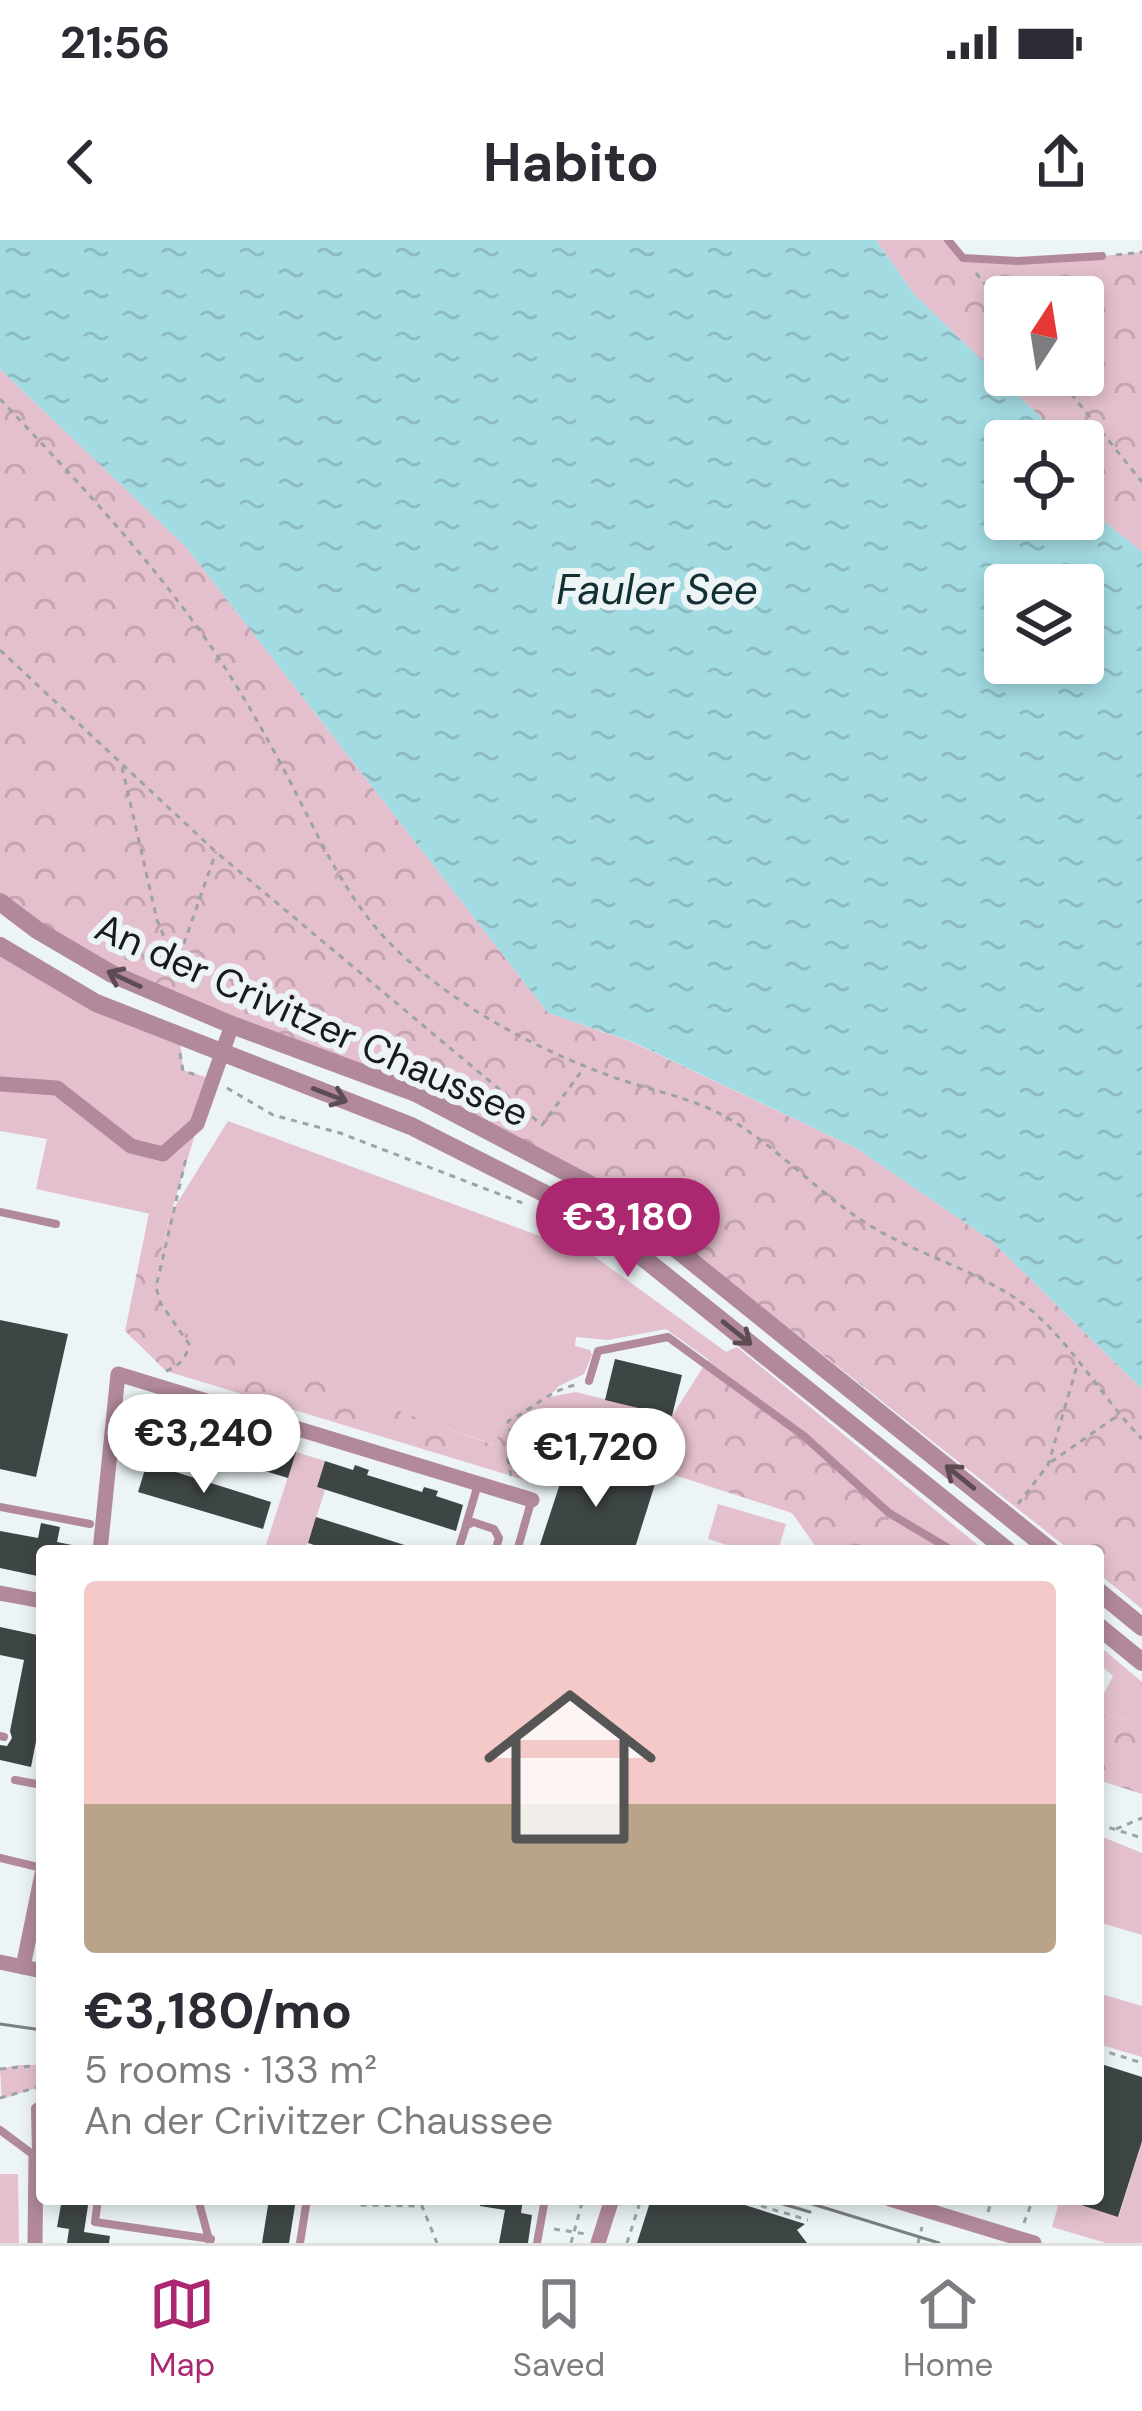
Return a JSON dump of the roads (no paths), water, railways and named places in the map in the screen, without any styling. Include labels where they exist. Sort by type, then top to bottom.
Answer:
[{"type":"street","name":"An der Crivitzer Chaussee","points":[[0,902],[112,974],[416,1094],[608,1194],[1044,1545]]},
{"type":"street","name":"An der Crivitzer Chaussee","points":[[0,946],[96,1003],[411,1126],[596,1219],[997,1545]]},
{"type":"street","points":[[0,1084],[57,1088],[131,1146],[163,1154],[197,1124],[232,1025]]},
{"type":"street","points":[[101,1545],[118,1374],[532,1500]]},
{"type":"street","points":[[0,1593],[36,1600]]},
{"type":"street","points":[[1104,1596],[1142,1628]]},
{"type":"street","points":[[1104,1631],[1142,1662]]},
{"type":"street","points":[[23,1967],[36,1901]]},
{"type":"street","points":[[0,1962],[36,1970]]},
{"type":"street","points":[[35,2243],[36,2157]]},
{"type":"street","points":[[599,2240],[610,2205]]},
{"type":"street","points":[[910,2205],[1034,2243]]},
{"type":"lane","points":[[948,240],[963,258],[1018,261],[1102,256]]},
{"type":"lane","points":[[0,1213],[56,1224]]},
{"type":"lane","points":[[589,1381],[598,1351],[668,1337],[804,1436],[889,1513],[943,1545]]},
{"type":"lane","points":[[460,1545],[478,1484]]},
{"type":"lane","points":[[519,1545],[532,1500]]},
{"type":"lane","points":[[0,1507],[90,1524]]},
{"type":"lane","points":[[466,1526],[473,1522],[494,1529],[497,1545]]},
{"type":"lane","points":[[15,1780],[36,1784]]},
{"type":"lane","points":[[0,1858],[36,1869]]},
{"type":"lane","points":[[36,2107],[36,2157]]},
{"type":"lane","points":[[0,2130],[36,2157]]},
{"type":"lane","points":[[97,2205],[95,2222],[210,2241],[200,2205]]},
{"type":"lane","points":[[300,2243],[306,2205]]},
{"type":"lane","points":[[537,2243],[544,2205]]},
{"type":"water","name":"Fauler See","points":[[0,240],[876,240],[914,294],[984,362],[984,396],[1019,396],[1043,420],[984,420],[984,540],[1104,540],[1104,521],[1142,552],[1142,1389],[992,1241],[856,1148],[633,1042],[548,1013],[186,547],[0,369]]},
{"type":"tram line","points":[[0,2024],[36,2029]]},
{"type":"tram line","points":[[786,2205],[810,2212]]},
{"type":"tram line","points":[[816,2205],[939,2243]]}]
